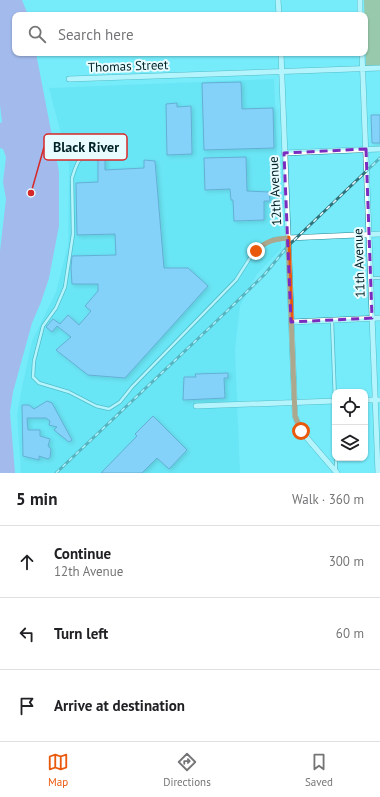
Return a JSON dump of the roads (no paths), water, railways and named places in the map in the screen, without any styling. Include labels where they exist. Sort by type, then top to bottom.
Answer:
[{"type":"street","points":[[278,0],[279,12]]},
{"type":"street","points":[[360,0],[360,12]]},
{"type":"street","name":"12th Avenue","points":[[281,56],[294,403],[297,423],[336,473]]},
{"type":"street","name":"11th Avenue","points":[[362,56],[370,278],[378,400],[378,473]]},
{"type":"street","name":"Thomas Street","points":[[69,79],[380,68]]},
{"type":"street","points":[[284,153],[380,149]]},
{"type":"street","points":[[288,238],[380,234]]},
{"type":"street","points":[[291,322],[380,318]]},
{"type":"street","points":[[196,406],[332,400]]},
{"type":"lane","points":[[116,136],[95,144],[78,162],[73,173],[73,234],[65,287],[56,308],[43,326],[34,361],[33,377],[39,383],[69,392],[96,406],[109,408],[120,402],[132,387],[236,280],[250,258],[261,246],[274,239],[288,238]]},
{"type":"lane","points":[[370,278],[380,278]]},
{"type":"lane","points":[[332,320],[335,389]]},
{"type":"lane","points":[[336,461],[336,473]]},
{"type":"railway","points":[[56,473],[224,314],[264,275],[288,246],[380,158]]},
{"type":"place","name":"Black River","points":[[31,193]]}]
